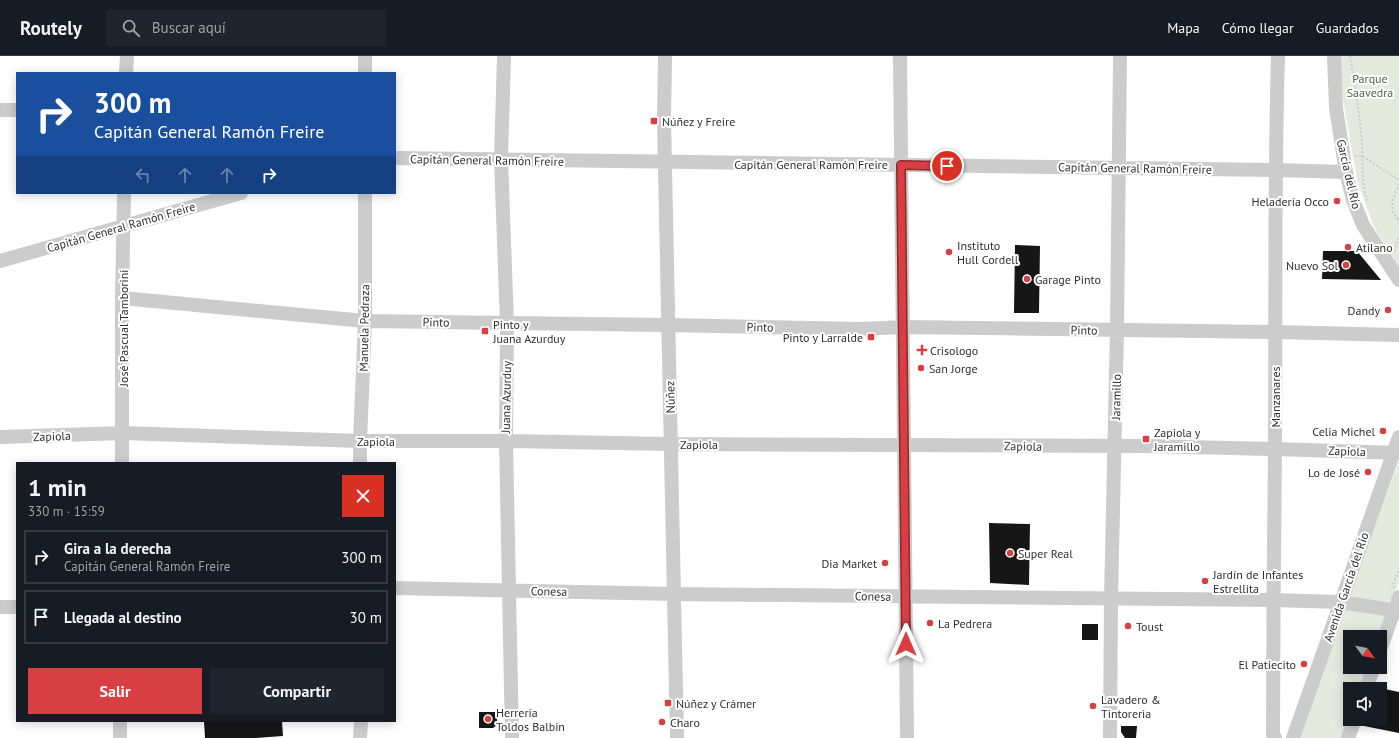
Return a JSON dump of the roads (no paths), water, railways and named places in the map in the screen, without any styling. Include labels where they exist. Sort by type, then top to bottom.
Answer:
[{"type":"street","points":[[126,72],[127,56]]},
{"type":"street","points":[[365,56],[365,72]]},
{"type":"street","name":"Juana Azurduy","points":[[504,56],[501,160],[507,324],[506,440],[512,738]]},
{"type":"street","name":"Núñez","points":[[665,56],[664,120],[677,738]]},
{"type":"street","points":[[900,56],[907,738]]},
{"type":"street","name":"Jaramillo","points":[[1110,738],[1120,56]]},
{"type":"street","name":"Manzanares","points":[[1275,738],[1273,735],[1273,600],[1275,449],[1275,170],[1278,56]]},
{"type":"street","name":"García del Río","points":[[1334,56],[1336,108],[1346,172],[1353,200],[1363,225],[1399,280]]},
{"type":"street","points":[[0,110],[16,110]]},
{"type":"street","name":"Capitán General Ramón Freire","points":[[396,158],[1346,172]]},
{"type":"street","name":"José Pascual Tamborini","points":[[122,462],[122,298],[124,194]]},
{"type":"street","name":"Capitán General Ramón Freire","points":[[0,261],[237,194]]},
{"type":"street","name":"Manuela Pedraza","points":[[360,462],[365,321],[365,194]]},
{"type":"street","name":"Pinto","points":[[122,298],[365,321],[507,324],[668,324],[860,329],[903,327],[1275,332],[1399,335]]},
{"type":"street","name":"Zapiola","points":[[0,437],[122,433],[360,441],[506,440],[671,444],[904,444],[1275,449],[1396,453]]},
{"type":"street","name":"Avenida García del Río","points":[[1293,738],[1340,602],[1396,453],[1399,437]]},
{"type":"street","name":"Conesa","points":[[396,588],[675,594],[1273,600],[1340,602],[1398,606]]},
{"type":"street","points":[[1387,633],[1398,606]]},
{"type":"street","points":[[0,607],[16,607]]},
{"type":"street","points":[[120,722],[120,738]]},
{"type":"street","points":[[360,738],[361,722]]},
{"type":"street","points":[[1348,738],[1352,726]]},
{"type":"place","name":"Núñez y Freire","points":[[654,121]]},
{"type":"place","name":"Heladería Occo","points":[[1337,201]]},
{"type":"place","name":"Atilano","points":[[1348,247]]},
{"type":"place","name":"Instituto Hull Cordell","points":[[949,252]]},
{"type":"place","name":"Nuevo Sol","points":[[1346,265]]},
{"type":"place","name":"Garage Pinto","points":[[1027,279]]},
{"type":"place","name":"Dandy","points":[[1388,310]]},
{"type":"place","name":"Pinto y Juana Azurduy","points":[[485,331]]},
{"type":"place","name":"Pinto y Larralde","points":[[871,337]]},
{"type":"place","name":"Crisologo","points":[[922,350]]},
{"type":"place","name":"San Jorge","points":[[921,368]]},
{"type":"place","name":"Celia Michel","points":[[1383,431]]},
{"type":"place","name":"Zapiola y Jaramillo","points":[[1146,439]]},
{"type":"place","name":"Lo de José","points":[[1368,472]]},
{"type":"place","name":"Super Real","points":[[1010,553]]},
{"type":"place","name":"Dia Market","points":[[885,563]]},
{"type":"place","name":"Jardín de Infantes Estrellita","points":[[1205,581]]},
{"type":"place","name":"La Pedrera","points":[[930,623]]},
{"type":"place","name":"Toust","points":[[1128,626]]},
{"type":"place","name":"El Patiecito","points":[[1304,664]]},
{"type":"place","name":"Núñez y Crámer","points":[[668,703]]},
{"type":"place","name":"Lavadero & Tintoreria","points":[[1093,706]]},
{"type":"place","name":"Herreria Toldos Balbin","points":[[488,719]]},
{"type":"place","name":"Charo","points":[[662,722]]},
{"type":"park label","name":"Parque Saavedra","points":[[1370,85]]}]
